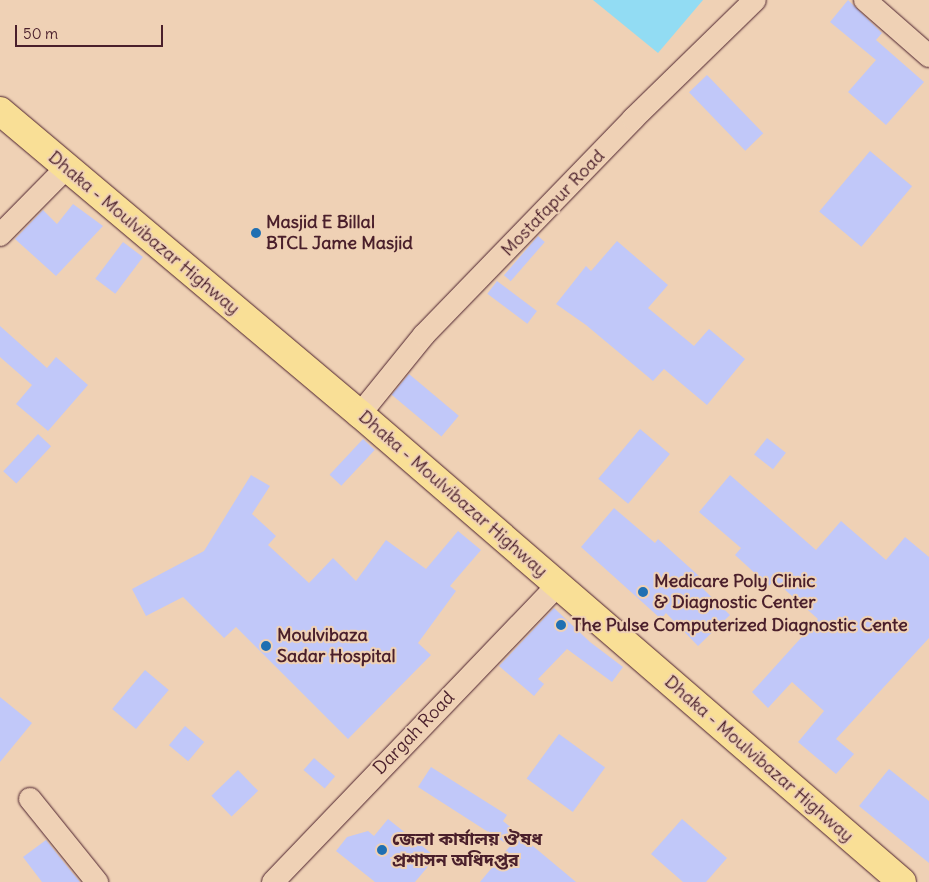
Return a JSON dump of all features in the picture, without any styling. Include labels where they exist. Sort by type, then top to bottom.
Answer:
[{"type":"highway","name":"Dhaka - Moulvibazar Highway","points":[[0,111],[360,414],[902,882]]},
{"type":"street","name":"Mostafapur Road","points":[[360,414],[424,335],[633,119],[755,0]]},
{"type":"street","points":[[865,0],[929,56]]},
{"type":"street","points":[[0,235],[66,168]]},
{"type":"street","name":"Dargah Road","points":[[272,882],[558,585]]},
{"type":"street","points":[[30,799],[97,882]]},
{"type":"water","points":[[593,0],[703,0],[658,53]]},
{"type":"building","points":[[848,0],[882,33],[876,40],[924,82],[886,125],[848,92],[876,60],[830,22]]},
{"type":"building","points":[[707,75],[763,133],[745,151],[689,92]]},
{"type":"building","points":[[870,151],[912,186],[861,247],[819,212]]},
{"type":"building","points":[[73,204],[103,226],[56,276],[15,239],[43,210],[57,224]]},
{"type":"building","points":[[538,236],[545,242],[511,281],[504,275]]},
{"type":"building","points":[[617,241],[668,285],[648,308],[694,346],[709,329],[745,359],[707,405],[664,369],[653,381],[586,325],[556,304],[586,266],[591,271]]},
{"type":"building","points":[[123,242],[143,257],[115,294],[95,279]]},
{"type":"building","points":[[497,281],[537,311],[527,324],[487,294]]},
{"type":"building","points":[[0,326],[47,368],[56,357],[88,385],[48,431],[16,404],[32,385],[0,357]]},
{"type":"building","points":[[409,374],[459,416],[441,436],[392,395]]},
{"type":"building","points":[[640,429],[670,454],[628,504],[598,479]]},
{"type":"building","points":[[38,434],[51,446],[16,484],[3,471]]},
{"type":"building","points":[[767,438],[786,453],[773,469],[754,455]]},
{"type":"building","points":[[363,439],[375,450],[341,486],[330,475]]},
{"type":"building","points":[[251,475],[270,486],[252,514],[276,536],[268,545],[309,583],[333,558],[356,581],[386,540],[426,569],[458,531],[481,550],[450,586],[456,591],[418,643],[431,655],[348,739],[236,627],[224,638],[183,597],[146,616],[132,589],[204,551]]},
{"type":"building","points":[[730,475],[816,550],[841,521],[886,560],[905,537],[929,557],[929,638],[836,739],[854,754],[836,774],[798,742],[824,711],[792,682],[768,708],[752,692],[818,619],[774,580],[769,586],[735,555],[741,548],[699,512]]},
{"type":"building","points":[[614,508],[655,543],[658,539],[699,576],[695,581],[730,615],[698,646],[666,613],[661,619],[581,547]]},
{"type":"building","points":[[554,608],[590,642],[623,667],[612,682],[567,649],[538,679],[544,684],[534,696],[499,666]]},
{"type":"building","points":[[145,670],[169,690],[136,729],[112,709]]},
{"type":"building","points":[[0,697],[32,723],[0,762]]},
{"type":"building","points":[[185,726],[204,742],[188,761],[169,745]]},
{"type":"building","points":[[559,734],[605,768],[573,812],[527,778]]},
{"type":"building","points":[[314,758],[335,776],[325,788],[304,770]]},
{"type":"building","points":[[431,767],[507,815],[503,821],[576,882],[480,882],[510,846],[418,787]]},
{"type":"building","points":[[889,769],[929,801],[929,863],[859,806]]},
{"type":"building","points":[[238,770],[258,791],[232,817],[211,796]]},
{"type":"building","name":"জেলা কার্যালয় ঔষধ প্রশাসন অধিদপ্তর","points":[[388,819],[436,857],[415,882],[375,882],[336,851],[347,837],[368,831],[374,836]]},
{"type":"building","points":[[682,819],[727,858],[706,882],[683,882],[651,854]]},
{"type":"building","points":[[46,840],[80,882],[42,882],[23,857]]},
{"type":"place","name":"Masjid E Billal BTCL Jame Masjid","points":[[256,233]]},
{"type":"place","name":"Medicare Poly Clinic & Diagnostic Center","points":[[643,592]]},
{"type":"place","name":"The Pulse Computerized Diagnostic Cente","points":[[561,625]]},
{"type":"place","name":"Moulvibaza Sadar Hospital","points":[[266,646]]},
{"type":"place","name":"জেলা কার্যালয় ঔষধ প্রশাসন অধিদপ্তর","points":[[382,850]]}]
